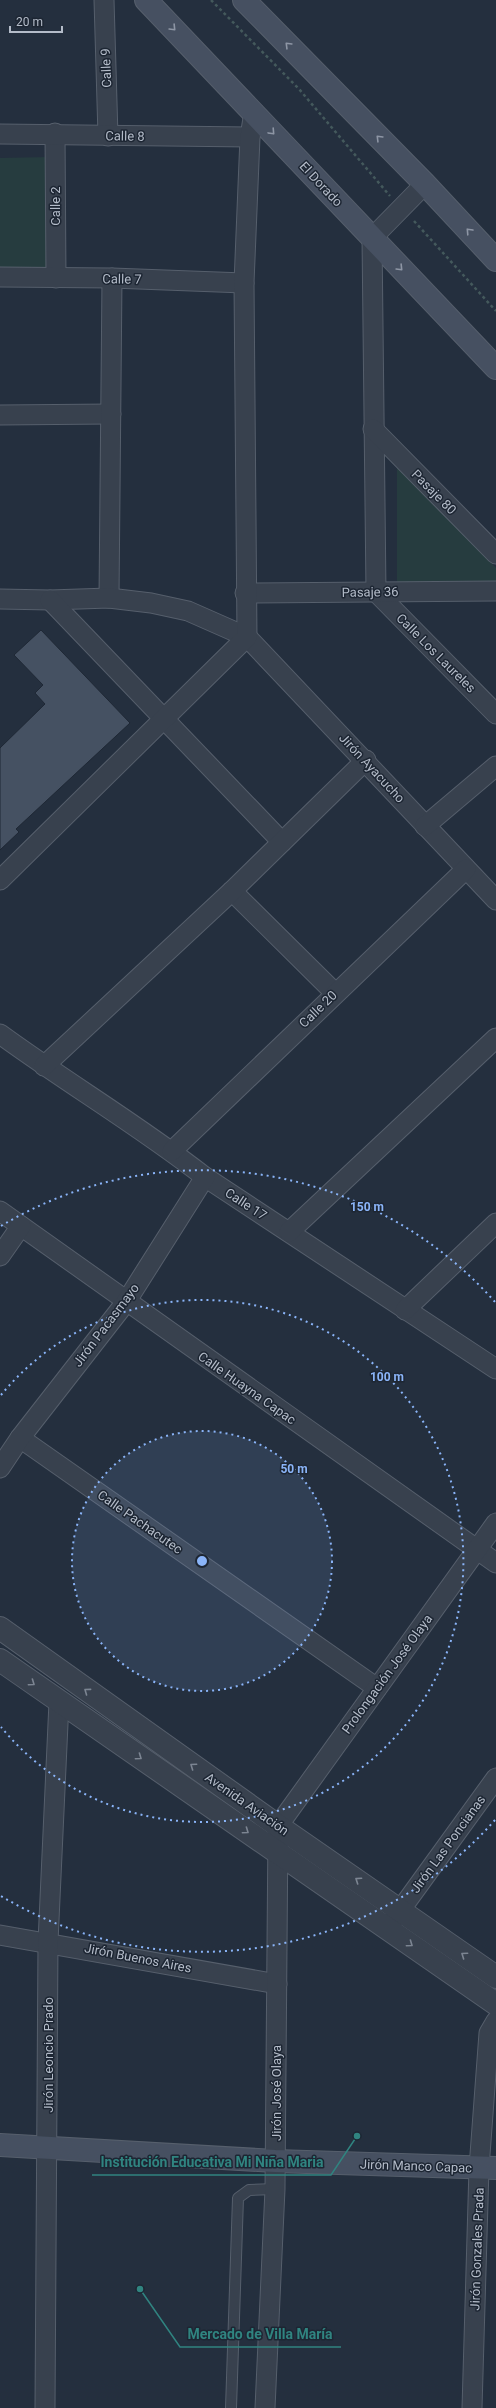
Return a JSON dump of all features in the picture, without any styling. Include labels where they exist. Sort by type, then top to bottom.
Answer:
[{"type":"main road","name":"El Dorado","points":[[146,0],[496,368]]},
{"type":"main road","points":[[244,0],[425,184],[496,260]]},
{"type":"main road","name":"Jirón Manco Capac","points":[[0,2145],[48,2146],[276,2161],[488,2168]]},
{"type":"street","name":"Calle 9","points":[[104,0],[108,136]]},
{"type":"street","points":[[0,880],[247,637],[245,593],[244,283],[250,138],[254,112]]},
{"type":"street","name":"Calle 8","points":[[0,134],[55,133],[108,136],[250,138]]},
{"type":"street","name":"Calle 2","points":[[55,133],[56,278]]},
{"type":"street","points":[[376,592],[372,238],[425,184]]},
{"type":"street","name":"Calle 7","points":[[0,277],[112,278],[244,283]]},
{"type":"street","points":[[109,598],[112,278]]},
{"type":"street","points":[[0,415],[111,414]]},
{"type":"street","name":"Pasaje 80","points":[[373,429],[496,554]]},
{"type":"street","name":"Pasaje 36","points":[[245,593],[496,591]]},
{"type":"street","name":"Calle Los Laureles","points":[[376,592],[496,714]]},
{"type":"street","points":[[0,599],[50,600],[109,598],[151,603],[188,611],[247,637]]},
{"type":"street","points":[[50,600],[282,842]]},
{"type":"street","name":"Jirón Ayacucho","points":[[247,637],[366,760],[425,826],[496,900]]},
{"type":"street","points":[[44,1066],[232,891],[366,760]]},
{"type":"street","points":[[425,826],[496,766]]},
{"type":"street","name":"Calle 20","points":[[172,1151],[466,869]]},
{"type":"street","points":[[232,891],[335,993]]},
{"type":"street","name":"Calle 17","points":[[0,1034],[44,1066],[172,1151],[205,1177],[496,1369]]},
{"type":"street","points":[[289,1232],[496,1038]]},
{"type":"street","name":"Jirón Pacasmayo","points":[[0,1468],[20,1438],[126,1302],[205,1177]]},
{"type":"street","name":"Calle Huayna Capac","points":[[0,1211],[126,1302],[496,1563]]},
{"type":"street","points":[[405,1310],[496,1223]]},
{"type":"street","points":[[0,1256],[21,1226]]},
{"type":"street","name":"Calle Pachacutec","points":[[20,1438],[377,1688]]},
{"type":"street","name":"Prolongación José Olaya","points":[[278,1826],[496,1522]]},
{"type":"street","name":"Avenida Aviación","points":[[0,1628],[278,1826],[400,1909],[496,1977]]},
{"type":"street","name":"Avenida Aviación","points":[[0,1660],[496,2004]]},
{"type":"street","name":"Jirón Leoncio Prado","points":[[45,2408],[48,2146],[48,1942],[59,1702]]},
{"type":"street","name":"Jirón Las Poncianas","points":[[388,1928],[400,1909],[496,1778]]},
{"type":"street","name":"Jirón José Olaya","points":[[265,2408],[276,2161],[278,1826]]},
{"type":"street","name":"Jirón Buenos Aires","points":[[0,1935],[48,1942],[277,1984]]},
{"type":"street","name":"Jirón Gonzales Prada","points":[[472,2408],[488,2168],[488,2033],[496,2021]]},
{"type":"lane","points":[[231,2408],[238,2198],[249,2190],[275,2189]]},
{"type":"path","points":[[211,0],[299,89],[402,209],[433,240],[496,310]]},
{"type":"green space","points":[[50,157],[52,277],[0,276],[0,158]]},
{"type":"green space","points":[[397,458],[496,568],[496,582],[397,584]]},
{"type":"building","points":[[41,630],[130,723],[16,829],[19,832],[0,850],[0,748],[45,704],[35,693],[43,685],[14,655]]},
{"type":"place","name":"Institución Educativa Mi Niña Maria","points":[[357,2136]]},
{"type":"place","name":"Mercado de Villa María","points":[[140,2289]]}]
